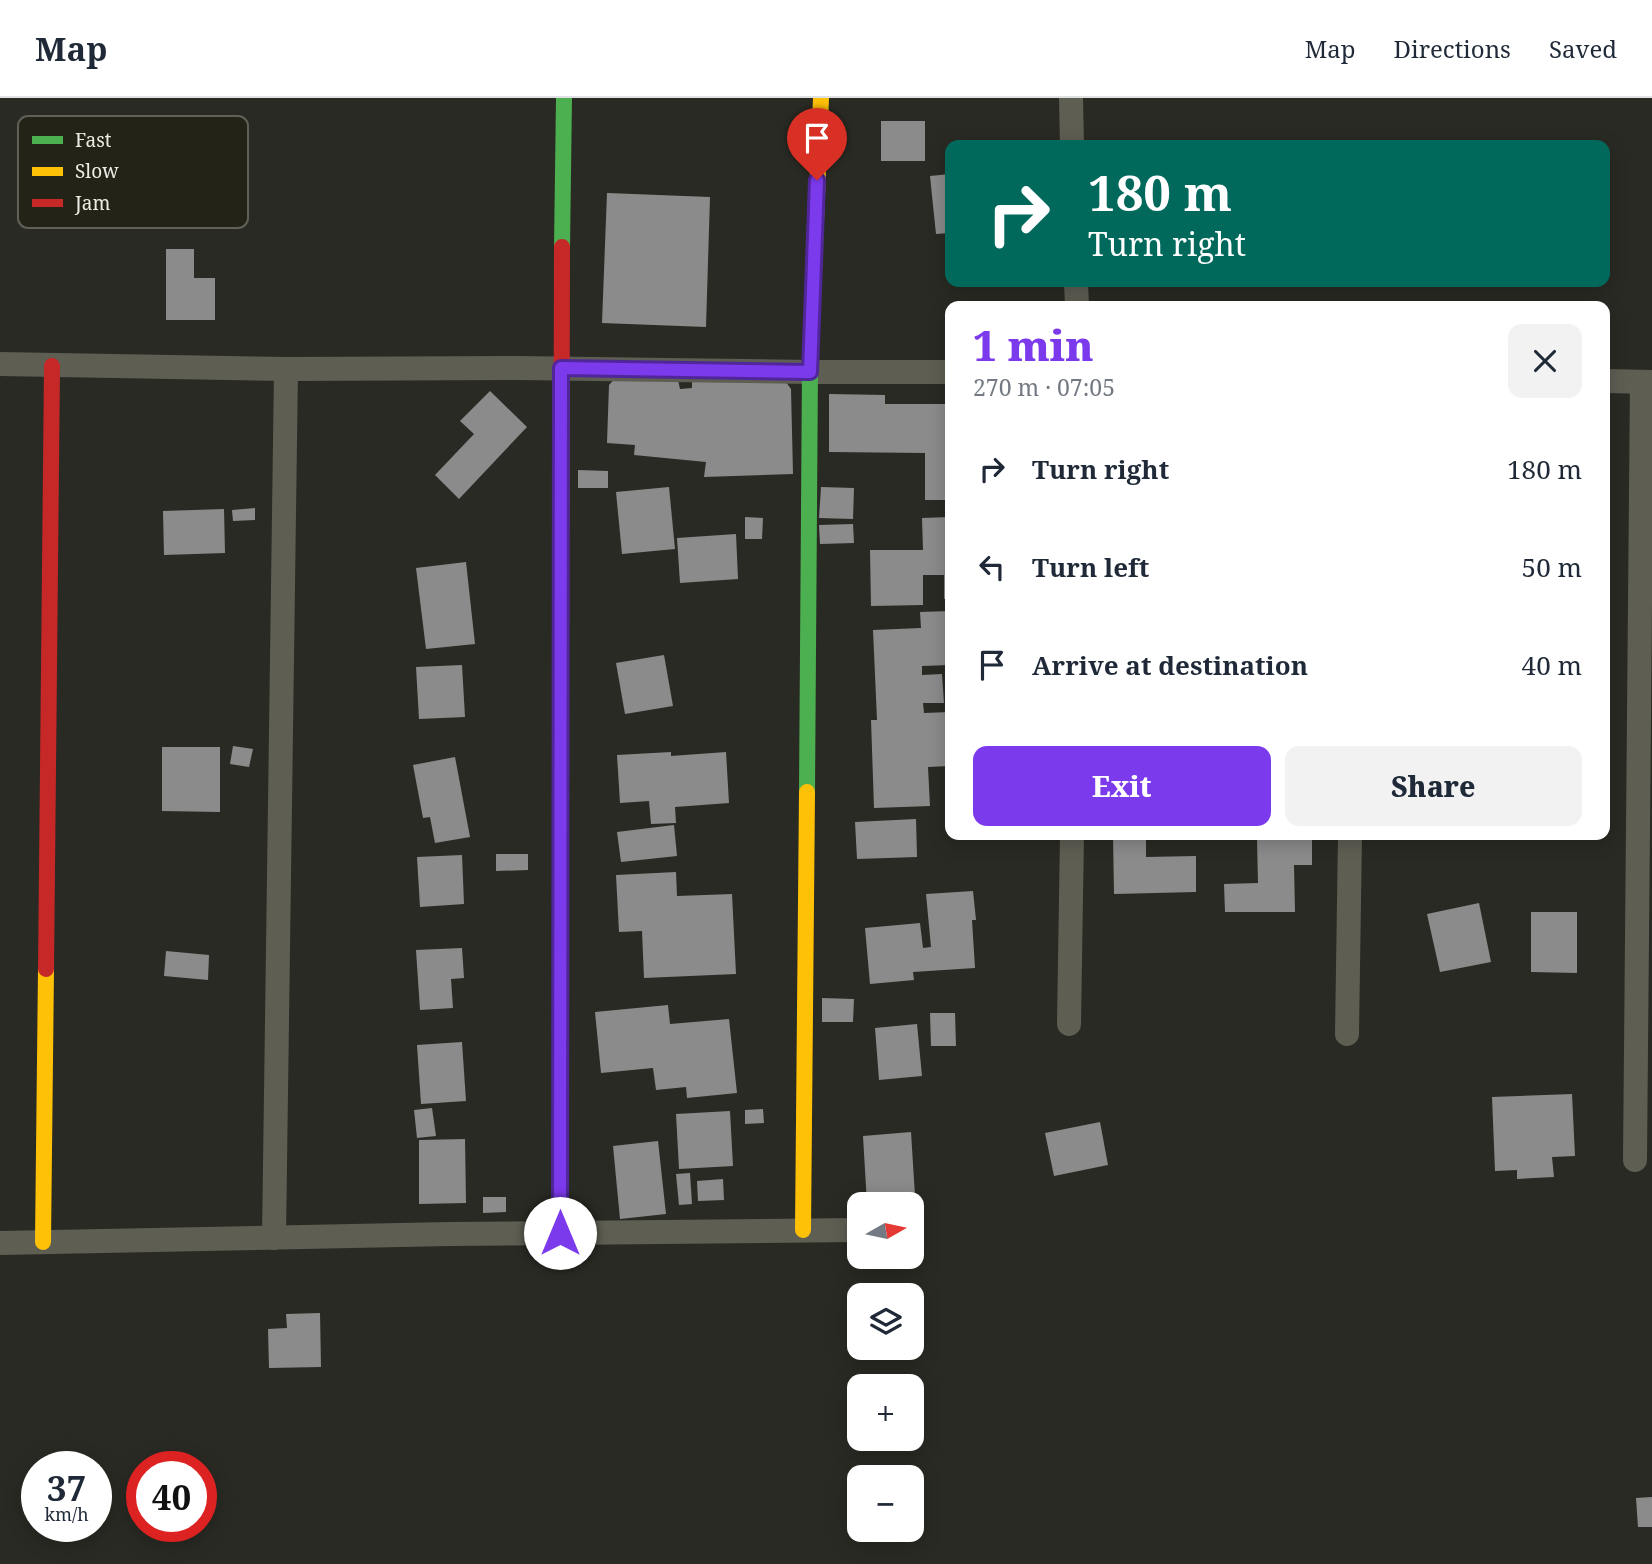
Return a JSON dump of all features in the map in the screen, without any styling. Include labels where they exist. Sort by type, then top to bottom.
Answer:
[{"type":"street","points":[[560,1233],[564,98]]},
{"type":"street","points":[[803,1230],[810,372],[821,98]]},
{"type":"street","points":[[1071,98],[1072,140]]},
{"type":"street","points":[[0,364],[286,369],[561,368],[945,372]]},
{"type":"street","points":[[43,1242],[52,366]]},
{"type":"street","points":[[274,1238],[286,369]]},
{"type":"street","points":[[1610,381],[1647,382],[1644,1042],[1635,1160]]},
{"type":"street","points":[[1069,1024],[1072,840]]},
{"type":"street","points":[[1347,1034],[1350,840]]},
{"type":"street","points":[[0,1243],[847,1230]]},
{"type":"building","points":[[881,121],[925,121],[925,161],[881,161]]},
{"type":"building","points":[[945,174],[945,233],[936,234],[930,176]]},
{"type":"building","points":[[607,193],[710,197],[706,327],[602,323]]},
{"type":"building","points":[[166,249],[194,249],[194,278],[215,278],[215,320],[166,320]]},
{"type":"building","points":[[619,374],[678,380],[680,389],[692,388],[692,377],[783,378],[791,389],[793,474],[704,477],[706,462],[634,455],[635,445],[607,443],[609,385]]},
{"type":"building","points":[[490,391],[527,427],[459,499],[435,475],[474,434],[460,421]]},
{"type":"building","points":[[829,394],[885,395],[885,404],[945,404],[945,500],[925,500],[925,453],[829,452]]},
{"type":"building","points":[[578,470],[608,471],[608,488],[578,488]]},
{"type":"building","points":[[669,487],[675,549],[622,554],[616,492]]},
{"type":"building","points":[[821,487],[854,488],[853,519],[819,518]]},
{"type":"building","points":[[255,508],[255,520],[233,521],[232,510]]},
{"type":"building","points":[[224,509],[225,553],[164,555],[163,511]]},
{"type":"building","points":[[745,517],[763,518],[762,539],[745,539]]},
{"type":"building","points":[[945,517],[945,599],[944,575],[923,575],[923,605],[871,606],[870,550],[923,550],[922,518]]},
{"type":"building","points":[[853,524],[854,543],[820,544],[819,525]]},
{"type":"building","points":[[736,534],[738,579],[680,583],[677,538]]},
{"type":"building","points":[[466,562],[475,644],[426,649],[416,568]]},
{"type":"building","points":[[945,611],[945,665],[922,666],[922,675],[942,674],[944,703],[923,703],[924,713],[945,712],[945,766],[928,767],[930,806],[874,808],[871,720],[877,720],[873,630],[921,628],[920,612]]},
{"type":"building","points":[[664,655],[673,706],[625,714],[616,663]]},
{"type":"building","points":[[462,665],[465,717],[419,719],[416,667]]},
{"type":"building","points":[[233,746],[253,749],[249,767],[230,764]]},
{"type":"building","points":[[162,747],[220,747],[220,812],[162,811]]},
{"type":"building","points":[[671,752],[671,756],[726,752],[729,803],[675,807],[676,823],[651,824],[649,801],[620,803],[617,755]]},
{"type":"building","points":[[455,757],[470,837],[435,843],[430,817],[423,818],[413,765]]},
{"type":"building","points":[[916,819],[917,857],[857,859],[855,822]]},
{"type":"building","points":[[674,825],[677,856],[621,862],[617,832]]},
{"type":"building","points":[[1113,840],[1146,840],[1146,857],[1196,856],[1196,892],[1114,894]]},
{"type":"building","points":[[1257,840],[1312,840],[1312,865],[1294,865],[1295,912],[1225,912],[1224,884],[1258,883]]},
{"type":"building","points":[[496,854],[528,854],[528,870],[496,871]]},
{"type":"building","points":[[462,855],[464,904],[420,907],[417,857]]},
{"type":"building","points":[[676,872],[677,896],[732,894],[736,974],[644,978],[642,931],[619,932],[616,875]]},
{"type":"building","points":[[973,891],[976,920],[972,920],[975,968],[913,972],[914,980],[870,984],[865,928],[920,923],[923,948],[931,947],[926,894]]},
{"type":"building","points":[[1479,903],[1491,962],[1440,972],[1427,914]]},
{"type":"building","points":[[1531,912],[1577,912],[1577,973],[1531,972]]},
{"type":"building","points":[[462,948],[464,978],[451,979],[453,1008],[420,1010],[416,950]]},
{"type":"building","points":[[166,951],[209,955],[208,980],[164,976]]},
{"type":"building","points":[[822,998],[854,999],[853,1022],[822,1022]]},
{"type":"building","points":[[668,1005],[670,1024],[729,1019],[737,1093],[687,1098],[686,1087],[656,1090],[653,1068],[601,1073],[595,1012]]},
{"type":"building","points":[[930,1013],[955,1013],[956,1046],[931,1046]]},
{"type":"building","points":[[917,1024],[922,1076],[879,1080],[875,1028]]},
{"type":"building","points":[[462,1042],[466,1101],[421,1104],[417,1045]]},
{"type":"building","points":[[1572,1094],[1575,1156],[1552,1157],[1554,1177],[1517,1179],[1517,1170],[1495,1171],[1492,1097]]},
{"type":"building","points":[[432,1108],[436,1136],[417,1138],[414,1110]]},
{"type":"building","points":[[763,1109],[764,1123],[745,1124],[745,1110]]},
{"type":"building","points":[[730,1111],[733,1166],[679,1169],[676,1114]]},
{"type":"building","points":[[1100,1122],[1108,1165],[1054,1176],[1045,1133]]},
{"type":"building","points":[[911,1132],[915,1192],[866,1192],[863,1136]]},
{"type":"building","points":[[465,1139],[466,1203],[419,1204],[419,1140]]},
{"type":"building","points":[[658,1141],[666,1214],[620,1219],[613,1146]]},
{"type":"building","points":[[690,1173],[692,1204],[679,1205],[676,1174]]},
{"type":"building","points":[[723,1179],[724,1200],[698,1201],[697,1181]]},
{"type":"building","points":[[483,1197],[506,1197],[506,1212],[483,1213]]},
{"type":"building","points":[[320,1313],[321,1367],[269,1368],[268,1329],[287,1328],[286,1314]]},
{"type":"building","points":[[1652,1497],[1652,1527],[1638,1527],[1636,1498]]},
{"type":"traffic: fast","points":[[562,247],[564,98]]},
{"type":"traffic: fast","points":[[807,792],[810,368]]},
{"type":"traffic: slow","points":[[810,368],[821,98]]},
{"type":"traffic: slow","points":[[560,1233],[561,657]]},
{"type":"traffic: slow","points":[[803,1230],[807,792]]},
{"type":"traffic: slow","points":[[43,1242],[46,969]]},
{"type":"traffic: jam","points":[[561,657],[562,247]]},
{"type":"traffic: jam","points":[[46,969],[52,366]]},
{"type":"route","points":[[560,1233],[561,368],[810,372],[817,180]]}]
